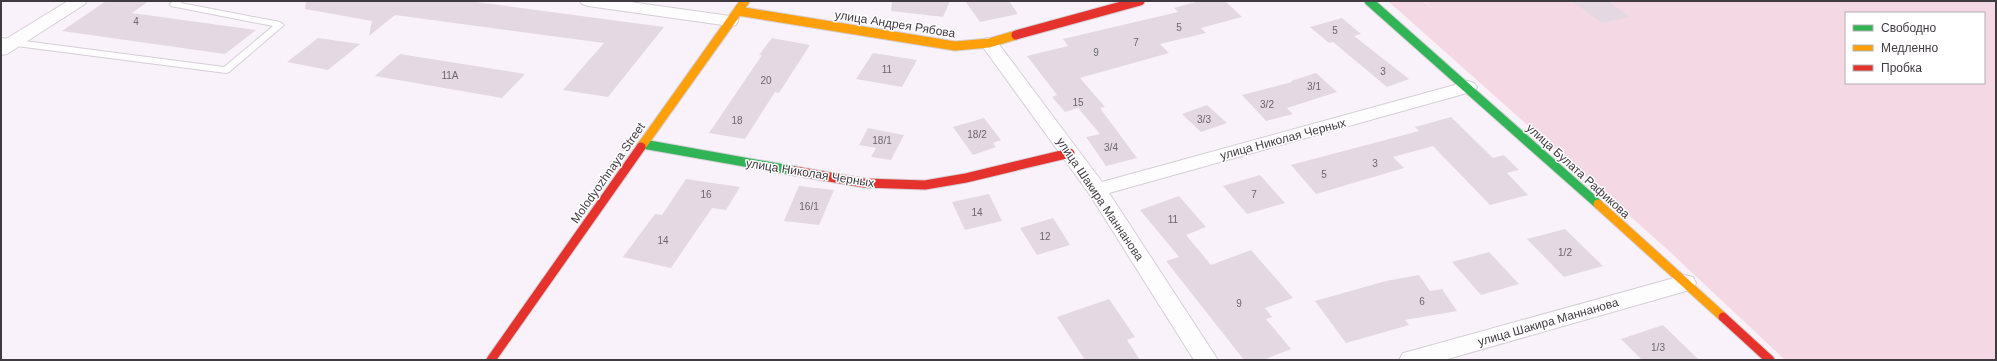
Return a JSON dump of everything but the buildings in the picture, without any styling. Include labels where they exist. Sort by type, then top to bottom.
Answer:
[{"type":"street","points":[[4,45],[79,1]]},
{"type":"street","points":[[588,1],[734,16]]},
{"type":"street","name":"Molodyozhnaya Street","points":[[491,360],[745,1]]},
{"type":"street","name":"улица Андрея Рябова","points":[[734,16],[956,46],[989,43],[1140,1]]},
{"type":"street","name":"улица Булата Рафикова","points":[[1369,1],[1468,87],[1770,360]]},
{"type":"street","name":"улица Шакира Маннанова","points":[[989,43],[1097,190],[1206,360]]},
{"type":"street","name":"улица Николая Черных","points":[[1097,190],[1468,87]]},
{"type":"street","name":"улица Николая Черных","points":[[643,144],[864,183],[925,185],[966,178],[1070,153]]},
{"type":"street","name":"улица Шакира Маннанова","points":[[1411,360],[1685,283]]},
{"type":"lane","points":[[4,45],[226,70],[280,25],[174,4],[178,1]]},
{"type":"shaded area","points":[[1388,1],[1423,1],[1435,10],[1424,1],[1996,1],[1996,360],[1785,360],[1668,250]]},
{"type":"traffic: fast","points":[[1369,1],[1468,87],[1598,204]]},
{"type":"traffic: fast","points":[[643,144],[795,171]]},
{"type":"traffic: slow","points":[[641,147],[745,1]]},
{"type":"traffic: slow","points":[[738,11],[955,46],[989,43],[1016,35]]},
{"type":"traffic: slow","points":[[1598,204],[1723,317]]},
{"type":"traffic: jam","points":[[1016,35],[1140,1]]},
{"type":"traffic: jam","points":[[491,360],[641,147]]},
{"type":"traffic: jam","points":[[795,171],[864,183],[925,185],[966,178],[1070,153]]},
{"type":"traffic: jam","points":[[1723,317],[1770,360]]}]
